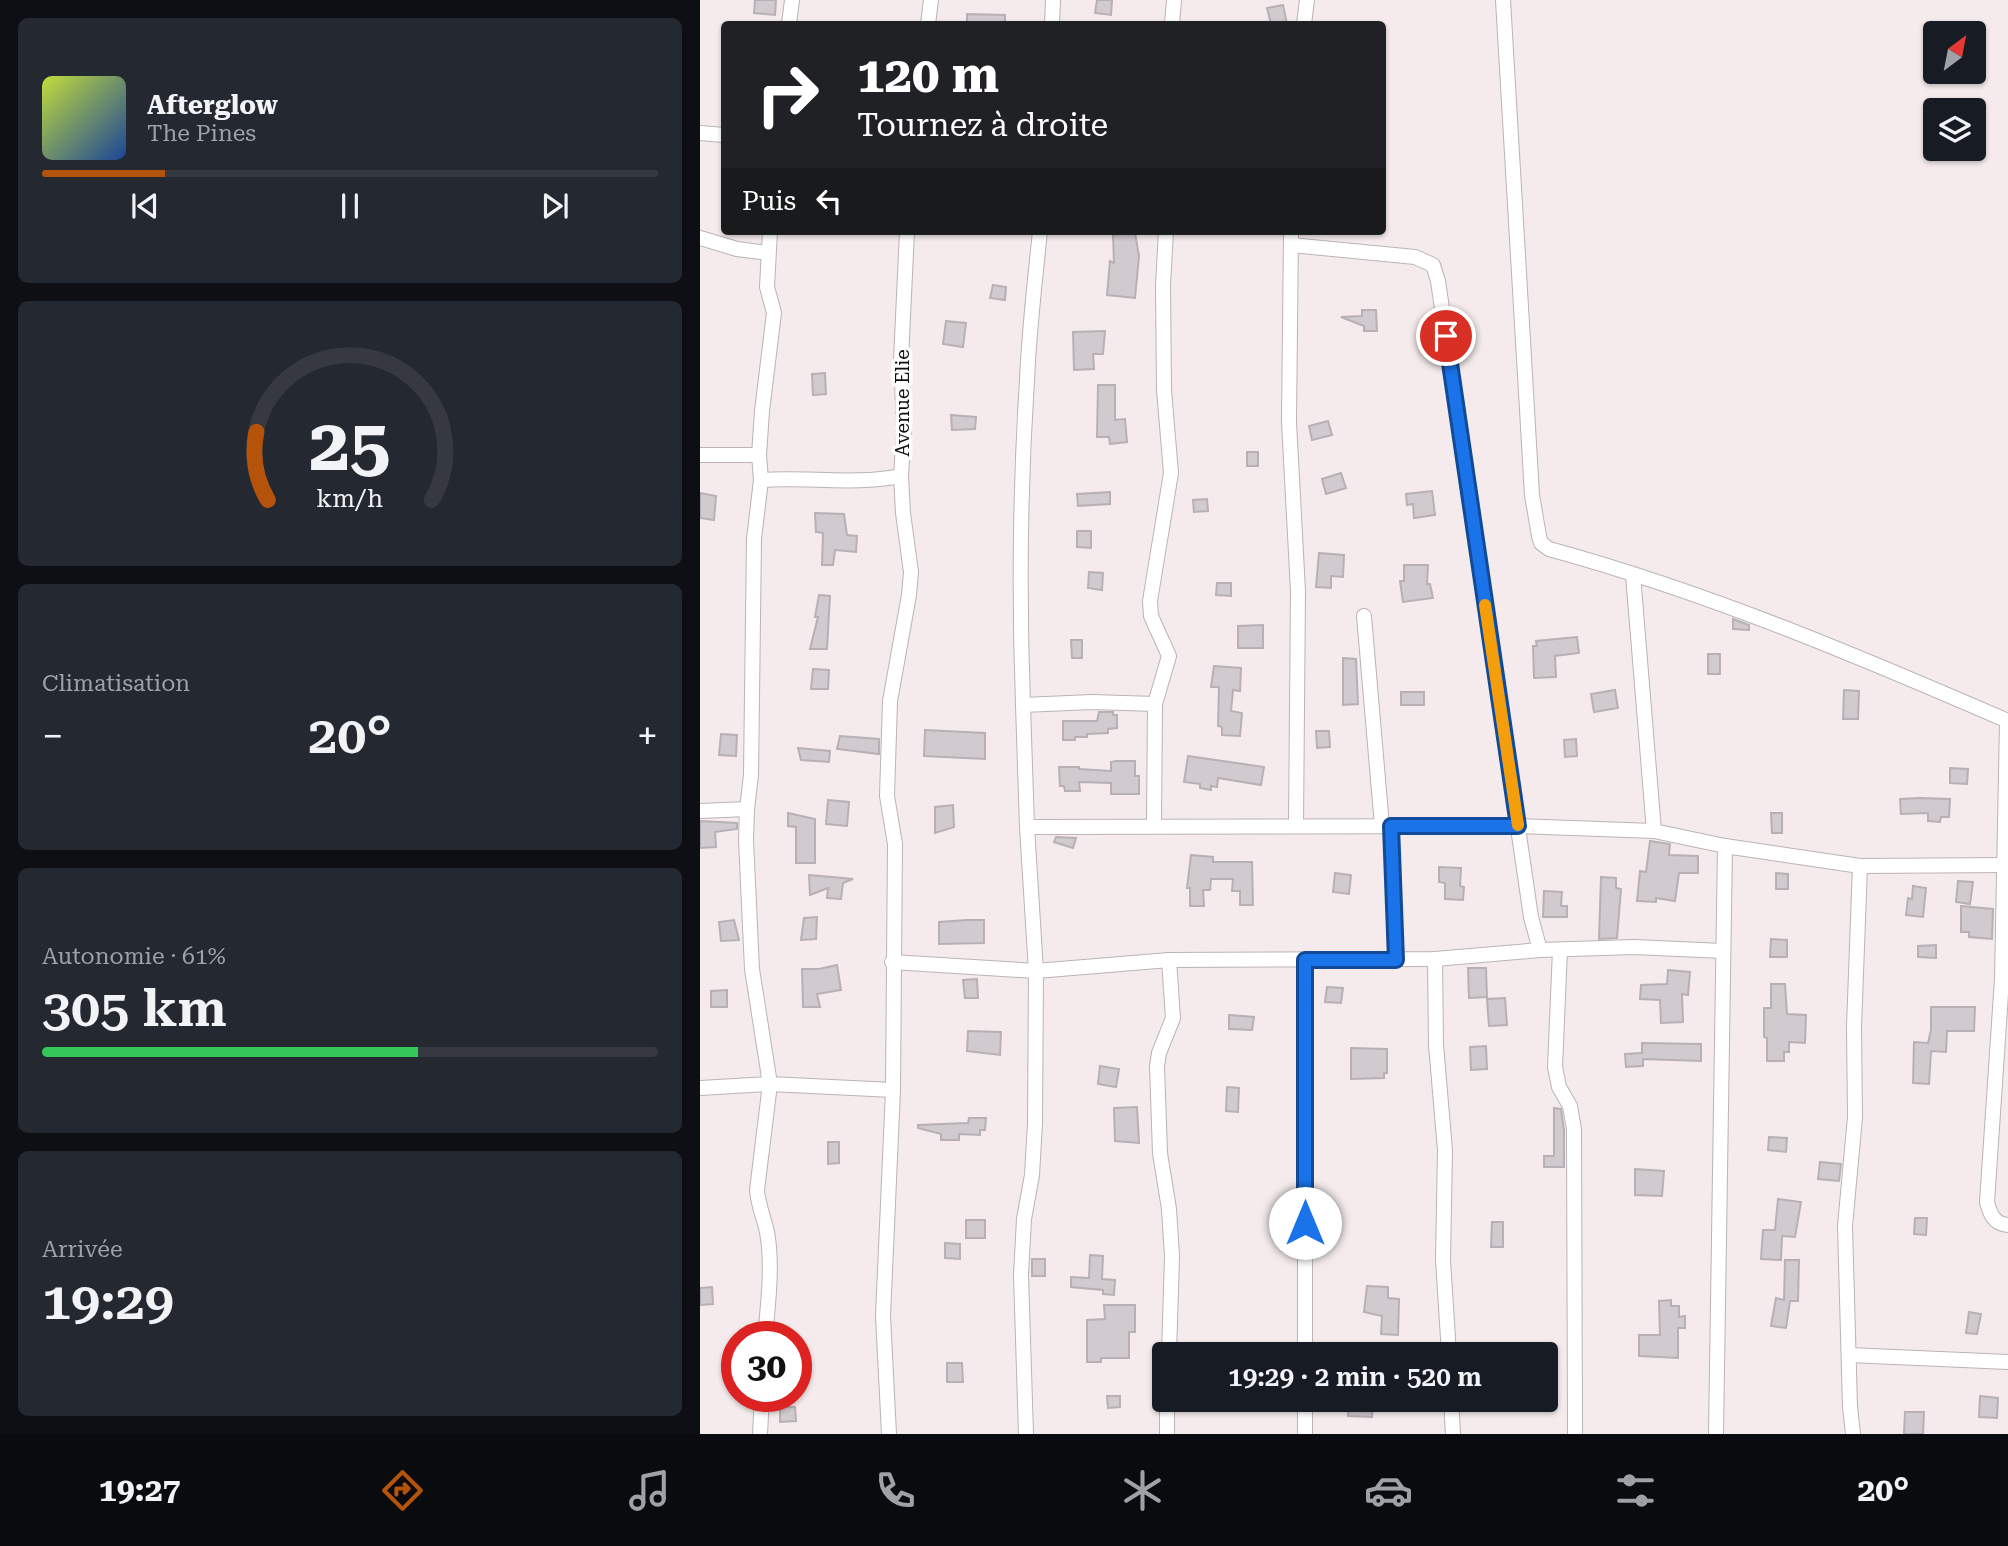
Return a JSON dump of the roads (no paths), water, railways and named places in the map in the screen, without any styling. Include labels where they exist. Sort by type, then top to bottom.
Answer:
[{"type":"street","points":[[789,21],[792,0]]},
{"type":"street","points":[[929,21],[931,0]]},
{"type":"street","points":[[1052,21],[1053,0]]},
{"type":"street","points":[[1172,21],[1174,0]]},
{"type":"street","points":[[1304,21],[1307,0]]},
{"type":"street","points":[[1503,0],[1532,495],[1541,543],[1549,549],[1737,610],[1867,660],[2008,721],[2006,865],[1987,1202],[1991,1216],[2001,1224],[2008,1225]]},
{"type":"street","points":[[700,133],[721,135]]},
{"type":"street","points":[[766,1321],[769,1286],[767,1234],[758,1206],[757,1190],[770,1084],[752,969],[747,809],[751,775],[754,539],[761,480],[759,455],[774,313],[767,287],[770,235]]},
{"type":"street","name":"Avenue Elie","points":[[761,480],[792,478],[830,482],[901,476],[904,429],[901,360],[907,235]]},
{"type":"street","points":[[1026,1434],[1021,1275],[1024,1219],[1032,1175],[1035,1123],[1036,971],[1027,827],[1020,620],[1021,516],[1027,379],[1040,235]]},
{"type":"street","points":[[1154,825],[1156,704],[1169,656],[1151,616],[1150,601],[1171,473],[1164,390],[1163,285],[1166,235]]},
{"type":"street","points":[[700,238],[737,249],[768,253]]},
{"type":"street","points":[[1297,825],[1298,591],[1289,422],[1291,238],[1415,257],[1433,265],[1438,281],[1532,926],[1540,950]]},
{"type":"street","points":[[700,456],[759,455]]},
{"type":"street","points":[[889,1434],[883,1316],[892,1090],[895,845],[887,796],[890,701],[911,572],[901,476]]},
{"type":"street","points":[[1633,575],[1654,831]]},
{"type":"street","points":[[1364,616],[1387,826],[1396,960]]},
{"type":"street","points":[[1023,705],[1092,702],[1156,704]]},
{"type":"street","points":[[700,811],[747,809]]},
{"type":"street","points":[[1027,827],[1518,826],[1654,831],[1725,846],[1860,866],[2006,865]]},
{"type":"street","points":[[1716,1434],[1725,846]]},
{"type":"street","points":[[1853,1434],[1845,1226],[1855,1117],[1854,1027],[1860,866]]},
{"type":"street","points":[[892,962],[1036,971],[1169,960],[1435,959],[1540,950],[1634,947],[1723,951]]},
{"type":"street","points":[[1560,950],[1555,1067],[1559,1087],[1570,1106],[1574,1129],[1575,1434]]},
{"type":"street","points":[[1435,959],[1436,1045],[1445,1150],[1443,1260],[1448,1342]]},
{"type":"street","points":[[1169,960],[1172,1018],[1157,1066],[1160,1153],[1169,1209],[1172,1256],[1169,1342]]},
{"type":"street","points":[[1305,960],[1305,1342]]},
{"type":"street","points":[[700,1088],[770,1084],[892,1090]]},
{"type":"street","points":[[1849,1355],[2008,1362]]},
{"type":"street","points":[[760,1434],[761,1412]]},
{"type":"street","points":[[1167,1412],[1167,1434]]},
{"type":"street","points":[[1305,1412],[1306,1434]]},
{"type":"street","points":[[1452,1412],[1453,1434]]}]
